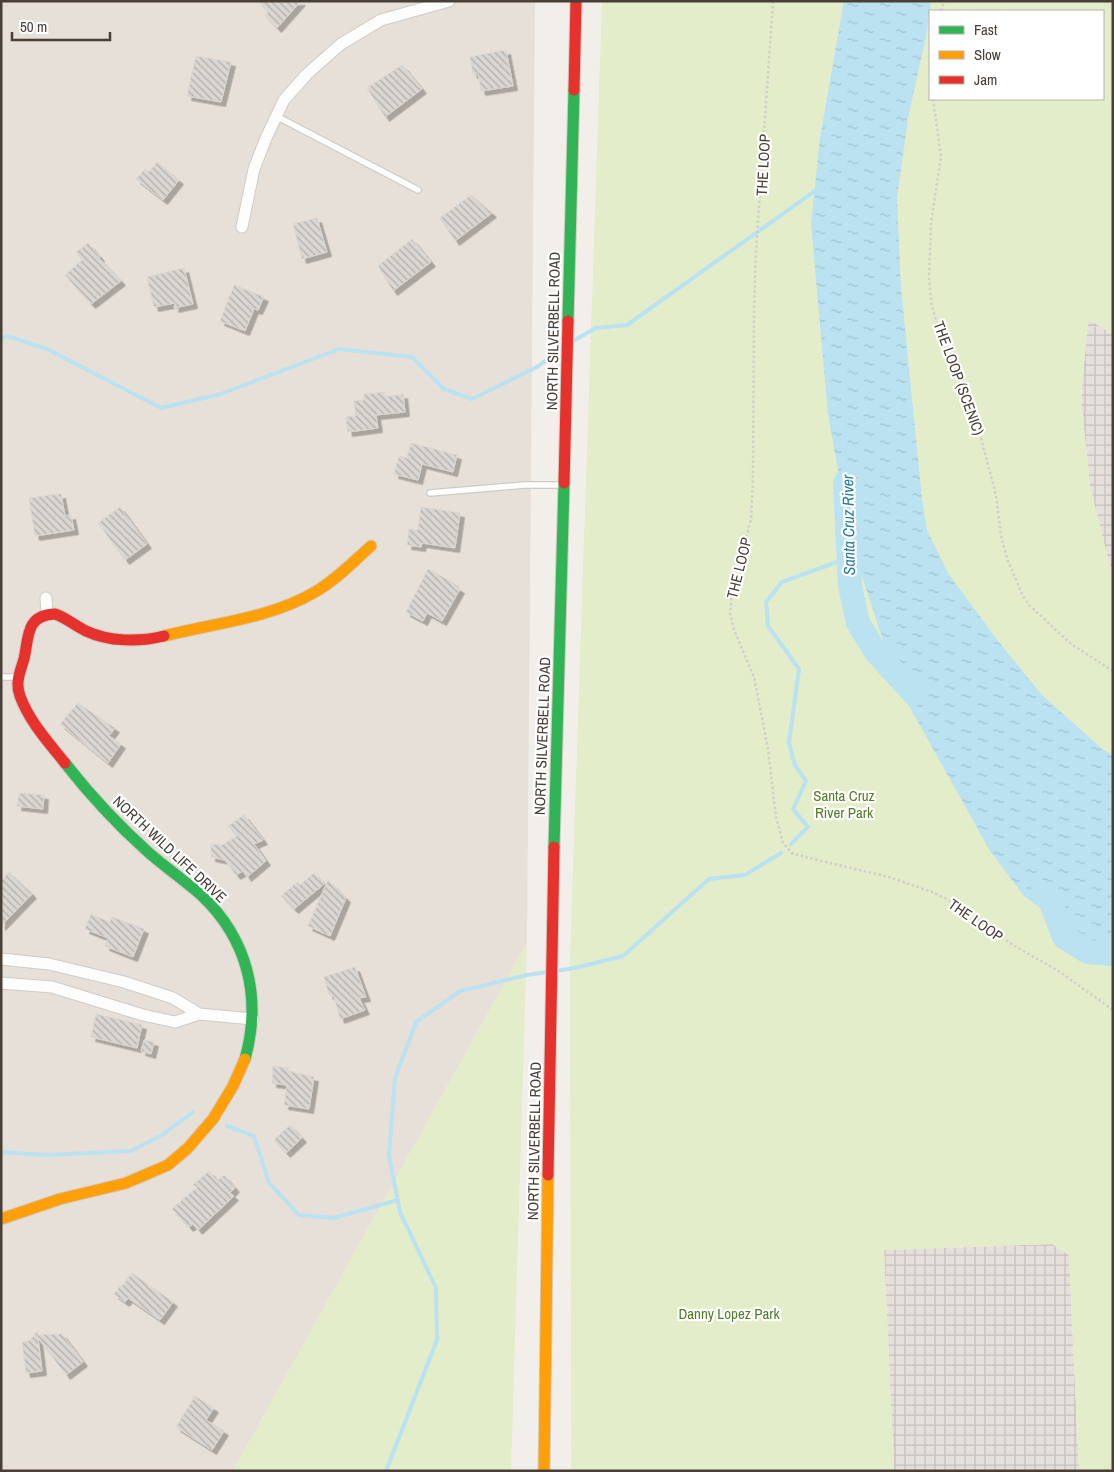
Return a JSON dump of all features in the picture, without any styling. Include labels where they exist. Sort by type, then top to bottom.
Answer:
[{"type":"main road","name":"NORTH SILVERBELL ROAD","points":[[544,1471],[551,972],[576,1]]},
{"type":"main road","points":[[47,615],[55,614],[86,631],[102,637],[133,640],[209,627],[264,612],[314,593],[371,546]]},
{"type":"main road","name":"NORTH WILD LIFE DRIVE","points":[[1,1218],[12,1213],[84,1195],[133,1180],[167,1165],[202,1134],[222,1106],[239,1075],[250,1045],[253,1020],[251,979],[237,944],[222,920],[206,900],[154,858],[116,823],[82,786],[44,735],[19,693],[18,677],[29,629],[35,620],[47,615]]},
{"type":"street","points":[[242,228],[254,169],[284,100],[341,44],[381,20],[449,1]]},
{"type":"street","points":[[46,598],[47,615]]},
{"type":"street","points":[[1,959],[50,964],[124,982],[173,998],[199,1014],[253,1020]]},
{"type":"street","points":[[1,984],[52,987],[143,1015],[176,1022],[199,1014]]},
{"type":"lane","points":[[276,116],[418,190]]},
{"type":"lane","points":[[430,493],[525,485],[564,486]]},
{"type":"lane","points":[[1,677],[18,677]]},
{"type":"path","name":"THE LOOP","points":[[773,1],[756,259],[751,519],[732,594],[730,613],[734,630],[754,677],[768,749],[776,817],[783,843],[792,852],[809,858],[889,876],[955,903],[1013,945],[1060,972],[1113,1010]]},
{"type":"path","name":"THE LOOP (SCENIC)","points":[[933,100],[941,156],[931,223],[929,277],[932,302],[943,346],[964,387],[974,412],[994,488],[1008,561],[1023,596],[1029,605],[1071,644],[1113,671]]},
{"type":"shaded area","points":[[1,1],[535,1],[527,943],[233,1471],[1,1471]]},
{"type":"shaded area","points":[[1088,319],[1113,334],[1113,579],[1090,486],[1081,400]]},
{"type":"shaded area","points":[[1052,1244],[1069,1255],[1079,1471],[894,1471],[884,1250]]},
{"type":"green space","name":"Santa Cruz River Park","points":[[602,1],[1113,1],[1113,334],[1088,319],[1081,400],[1090,486],[1113,579],[1113,1471],[1079,1471],[1069,1255],[1052,1244],[884,1250],[894,1471],[571,1471],[570,958]]},
{"type":"green space","points":[[527,943],[511,1471],[233,1471]]},
{"type":"water","points":[[844,1],[931,1],[926,37],[909,113],[897,197],[901,288],[922,499],[927,530],[948,573],[998,641],[1042,695],[1100,747],[1113,756],[1113,960],[1023,895],[990,851],[898,686],[851,543],[828,414],[811,224],[820,138]]},
{"type":"building","points":[[258,1],[301,1],[277,28],[265,16],[269,11]]},
{"type":"building","points":[[506,50],[513,86],[481,91],[478,73],[473,74],[470,57]]},
{"type":"building","points":[[196,56],[231,62],[221,102],[187,96]]},
{"type":"building","points":[[402,65],[422,89],[385,117],[367,88]]},
{"type":"building","points":[[157,162],[179,180],[163,200],[136,179],[145,169],[149,172]]},
{"type":"building","points":[[471,195],[492,213],[455,241],[440,218]]},
{"type":"building","points":[[317,218],[327,252],[302,259],[293,224]]},
{"type":"building","points":[[412,239],[431,262],[393,291],[378,266]]},
{"type":"building","points":[[88,243],[99,258],[121,281],[91,304],[65,275],[82,260],[76,252]]},
{"type":"building","points":[[184,268],[193,304],[174,308],[175,303],[154,307],[147,277]]},
{"type":"building","points":[[234,285],[264,297],[258,310],[254,309],[245,331],[220,321]]},
{"type":"building","points":[[384,392],[384,397],[403,394],[405,412],[376,415],[378,428],[348,432],[346,417],[356,416],[354,401],[364,400],[364,394]]},
{"type":"building","points":[[411,443],[457,455],[453,472],[422,464],[418,480],[394,474],[399,456],[407,458]]},
{"type":"building","points":[[61,494],[65,516],[71,515],[74,530],[35,536],[29,498]]},
{"type":"building","points":[[120,507],[147,544],[125,560],[98,523]]},
{"type":"building","points":[[421,507],[460,513],[455,548],[422,543],[421,547],[407,545],[409,529],[418,530]]},
{"type":"building","points":[[428,569],[454,583],[453,585],[460,589],[442,621],[427,613],[423,621],[406,612]]},
{"type":"building","points":[[78,703],[115,728],[109,736],[121,744],[108,763],[60,724]]},
{"type":"building","points":[[19,793],[44,795],[43,809],[17,806]]},
{"type":"building","points":[[244,815],[263,840],[254,844],[266,861],[247,877],[243,871],[236,875],[225,860],[211,857],[211,844],[222,845],[237,836],[228,826]]},
{"type":"building","points":[[9,872],[32,894],[1,926],[1,881]]},
{"type":"building","points":[[314,873],[324,884],[294,909],[281,896],[297,882],[300,885]]},
{"type":"building","points":[[328,880],[346,898],[330,936],[308,926]]},
{"type":"building","points":[[91,914],[110,922],[112,917],[144,929],[133,957],[105,946],[108,938],[85,929]]},
{"type":"building","points":[[355,967],[366,997],[359,998],[365,1010],[340,1019],[334,996],[329,995],[324,977]]},
{"type":"building","points":[[96,1014],[142,1025],[137,1048],[91,1037]]},
{"type":"building","points":[[144,1040],[154,1042],[151,1054],[141,1051]]},
{"type":"building","points":[[273,1066],[289,1068],[287,1071],[314,1077],[309,1109],[284,1105],[287,1085],[272,1083]]},
{"type":"building","points":[[290,1125],[302,1138],[286,1153],[274,1140]]},
{"type":"building","points":[[209,1171],[217,1181],[224,1175],[235,1188],[230,1193],[234,1196],[198,1230],[193,1224],[189,1227],[172,1209],[197,1187],[193,1185]]},
{"type":"building","points":[[132,1273],[173,1302],[160,1320],[128,1298],[125,1302],[114,1294]]},
{"type":"building","points":[[37,1332],[38,1335],[62,1334],[83,1362],[66,1375],[38,1338],[42,1371],[26,1373],[22,1342],[29,1341]]},
{"type":"building","points":[[195,1396],[214,1408],[206,1420],[224,1431],[212,1450],[176,1427]]},
{"type":"waterway","points":[[573,341],[596,328],[627,325],[819,188]]},
{"type":"waterway","points":[[1,339],[7,336],[47,349],[161,408],[221,394],[339,349],[412,357],[444,389],[472,399],[537,367],[563,347]]},
{"type":"waterway","name":"Santa Cruz River","points":[[845,483],[850,586],[858,623],[876,652],[914,694]]},
{"type":"waterway","points":[[791,844],[808,827],[793,809],[806,781],[795,765],[789,743],[799,669],[768,626],[766,602],[782,582],[848,558]]},
{"type":"waterway","points":[[555,971],[623,956],[709,879],[745,875],[781,853]]},
{"type":"waterway","name":"Santa Cruz River","points":[[1043,892],[1049,898],[1064,937],[1088,952],[1113,954]]},
{"type":"waterway","points":[[386,1471],[437,1340],[436,1288],[400,1212],[389,1155],[395,1078],[416,1022],[460,991],[548,972]]},
{"type":"waterway","points":[[1,1152],[46,1155],[131,1151],[162,1135],[193,1112]]},
{"type":"waterway","points":[[227,1126],[254,1136],[269,1183],[299,1215],[333,1218],[398,1200]]},
{"type":"traffic: fast","points":[[568,321],[574,90]]},
{"type":"traffic: fast","points":[[554,847],[564,483]]},
{"type":"traffic: fast","points":[[65,763],[84,787],[115,820],[148,852],[201,895],[217,912],[230,931],[240,950],[251,992],[252,1014],[245,1059]]},
{"type":"traffic: slow","points":[[164,636],[241,619],[297,601],[330,582],[371,546]]},
{"type":"traffic: slow","points":[[1,1219],[60,1199],[126,1183],[168,1165],[188,1148],[213,1119],[233,1086],[245,1059]]},
{"type":"traffic: slow","points":[[544,1471],[548,1175]]},
{"type":"traffic: jam","points":[[574,90],[576,1]]},
{"type":"traffic: jam","points":[[564,483],[568,321]]},
{"type":"traffic: jam","points":[[65,763],[34,723],[24,705],[18,687],[28,636],[33,623],[45,615],[55,614],[95,635],[114,639],[135,640],[164,636]]},
{"type":"traffic: jam","points":[[548,1175],[554,847]]},
{"type":"park label","name":"Danny Lopez Park","points":[[729,1313]]}]
